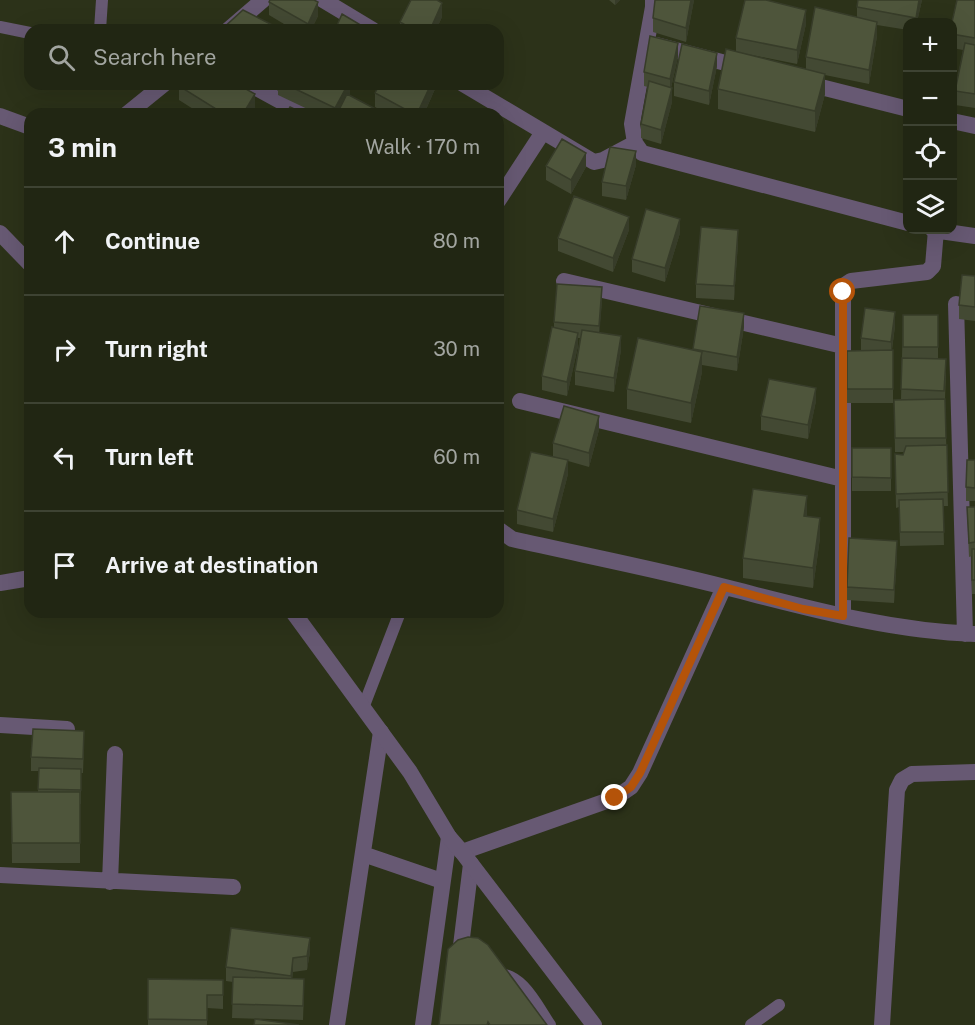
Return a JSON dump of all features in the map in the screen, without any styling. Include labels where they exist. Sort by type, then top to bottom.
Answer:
[{"type":"street","points":[[235,24],[263,0]]},
{"type":"street","points":[[323,0],[363,24]]},
{"type":"street","points":[[653,0],[632,124],[635,143],[642,153],[903,222]]},
{"type":"street","points":[[647,42],[760,71]]},
{"type":"street","points":[[794,80],[903,108]]},
{"type":"street","points":[[134,108],[157,90]]},
{"type":"street","points":[[260,90],[293,108]]},
{"type":"street","points":[[473,90],[503,108]]},
{"type":"street","points":[[504,109],[594,162],[603,160],[635,143]]},
{"type":"street","points":[[0,116],[24,125]]},
{"type":"street","points":[[957,121],[975,126]]},
{"type":"street","points":[[504,192],[543,132]]},
{"type":"street","points":[[0,233],[24,258]]},
{"type":"street","points":[[957,233],[975,236]]},
{"type":"street","points":[[843,616],[843,292],[845,285],[851,281],[927,272],[933,266],[934,234]]},
{"type":"street","points":[[564,282],[843,346]]},
{"type":"street","points":[[504,533],[512,539],[724,587],[803,609],[902,628],[970,634],[956,304]]},
{"type":"street","points":[[520,401],[843,479]]},
{"type":"street","points":[[0,583],[24,579]]},
{"type":"street","points":[[467,858],[615,798],[631,787],[640,773],[724,587]]},
{"type":"street","points":[[297,618],[410,772],[449,837],[594,1025]]},
{"type":"street","points":[[0,725],[67,729]]},
{"type":"street","points":[[337,1025],[381,732]]},
{"type":"street","points":[[110,882],[115,754]]},
{"type":"street","points":[[882,1025],[897,790],[902,780],[912,774],[975,772]]},
{"type":"street","points":[[423,1025],[449,837]]},
{"type":"street","points":[[363,854],[442,882]]},
{"type":"street","points":[[456,980],[467,858]]},
{"type":"street","points":[[0,875],[233,887]]},
{"type":"lane","points":[[100,24],[102,0]]},
{"type":"lane","points":[[0,27],[24,32]]},
{"type":"lane","points":[[363,708],[398,618]]},
{"type":"lane","points":[[481,981],[486,976],[498,973],[510,975],[519,981],[550,1025]]},
{"type":"lane","points":[[751,1025],[779,1005]]},
{"type":"building","points":[[270,0],[314,0],[318,2],[308,24],[269,2]]},
{"type":"building","points":[[411,0],[437,0],[442,3],[433,24],[400,22]]},
{"type":"building","points":[[655,0],[691,0],[686,28],[653,18]]},
{"type":"building","points":[[745,0],[766,0],[806,10],[797,50],[736,38]]},
{"type":"building","points":[[858,0],[919,0],[916,18],[857,7]]},
{"type":"building","points":[[957,0],[975,0],[975,38],[957,35],[957,18],[953,18]]},
{"type":"building","points":[[815,7],[877,22],[869,70],[806,57]]},
{"type":"building","points":[[243,10],[270,24],[228,24]]},
{"type":"building","points":[[342,14],[359,24],[338,24]]},
{"type":"building","points":[[650,36],[678,43],[670,79],[644,72]]},
{"type":"building","points":[[965,43],[975,45],[975,94],[957,91]]},
{"type":"building","points":[[682,44],[717,53],[709,91],[674,82]]},
{"type":"building","points":[[726,49],[825,74],[815,111],[718,89]]},
{"type":"building","points":[[649,81],[672,88],[661,130],[641,124]]},
{"type":"building","points":[[185,90],[248,90],[255,94],[247,108],[214,108]]},
{"type":"building","points":[[298,90],[345,90],[335,108]]},
{"type":"building","points":[[377,90],[428,90],[420,108],[403,108],[375,93]]},
{"type":"building","points":[[347,94],[374,108],[340,108]]},
{"type":"building","points":[[562,139],[586,153],[571,180],[546,166]]},
{"type":"building","points":[[610,147],[636,151],[626,186],[602,182]]},
{"type":"building","points":[[574,196],[629,217],[613,258],[558,238]]},
{"type":"building","points":[[646,209],[680,219],[665,268],[632,259]]},
{"type":"building","points":[[701,227],[738,230],[734,286],[696,284]]},
{"type":"building","points":[[962,275],[975,276],[975,307],[959,305]]},
{"type":"building","points":[[557,284],[602,287],[599,326],[554,322]]},
{"type":"building","points":[[700,306],[744,313],[737,357],[693,349]]},
{"type":"building","points":[[865,308],[895,312],[891,342],[861,338]]},
{"type":"building","points":[[903,315],[938,315],[938,347],[903,347]]},
{"type":"building","points":[[552,327],[578,333],[567,382],[542,376]]},
{"type":"building","points":[[582,330],[621,336],[614,378],[575,371]]},
{"type":"building","points":[[638,338],[702,352],[691,403],[627,389]]},
{"type":"building","points":[[893,350],[893,389],[847,389],[847,351]]},
{"type":"building","points":[[902,358],[946,359],[944,391],[901,389]]},
{"type":"building","points":[[769,379],[816,388],[808,425],[761,416]]},
{"type":"building","points":[[945,399],[946,438],[895,438],[894,400]]},
{"type":"building","points":[[564,406],[599,416],[589,453],[553,443]]},
{"type":"building","points":[[947,445],[948,492],[896,494],[895,454],[903,455],[906,446]]},
{"type":"building","points":[[852,448],[891,448],[891,478],[852,477]]},
{"type":"building","points":[[531,452],[568,460],[553,519],[517,510]]},
{"type":"building","points":[[967,460],[975,460],[975,488],[966,487]]},
{"type":"building","points":[[753,489],[807,496],[804,516],[820,518],[813,568],[743,558]]},
{"type":"building","points":[[943,499],[944,532],[900,532],[899,500]]},
{"type":"building","points":[[967,507],[975,507],[975,542],[969,543]]},
{"type":"building","points":[[849,538],[897,541],[894,590],[847,587]]},
{"type":"building","points":[[972,549],[975,549],[975,580],[972,580]]},
{"type":"building","points":[[33,729],[84,731],[83,759],[31,757]]},
{"type":"building","points":[[39,768],[81,769],[81,790],[38,789]]},
{"type":"building","points":[[11,792],[80,792],[80,843],[12,843]]},
{"type":"building","points":[[231,928],[310,938],[307,956],[293,958],[291,976],[226,967]]},
{"type":"building","points":[[468,937],[478,938],[488,945],[547,1025],[490,1025],[488,1022],[487,1025],[439,1025],[448,949],[458,940]]},
{"type":"building","points":[[233,977],[304,979],[303,1006],[232,1004]]},
{"type":"building","points":[[148,979],[223,980],[223,995],[207,995],[207,1020],[148,1019]]},
{"type":"building","points":[[255,1019],[299,1025],[254,1025]]},
{"type":"route","points":[[615,798],[631,787],[640,773],[724,587],[803,609],[843,616],[843,292]]}]
